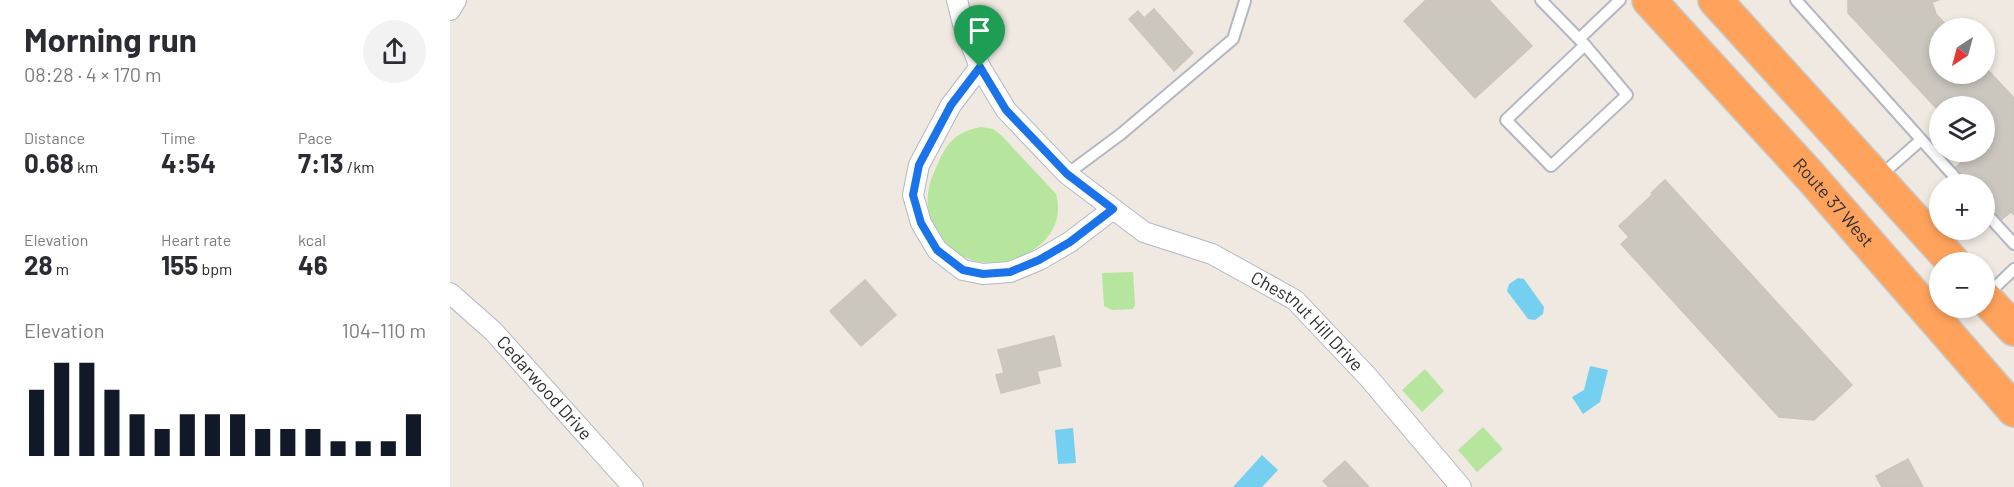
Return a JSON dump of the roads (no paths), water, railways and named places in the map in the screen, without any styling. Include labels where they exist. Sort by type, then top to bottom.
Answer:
[{"type":"highway","name":"Route 37 West","points":[[1649,0],[1807,172],[2014,410]]},
{"type":"highway","points":[[1715,0],[1944,252]]},
{"type":"highway","points":[[1743,0],[1806,101]]},
{"type":"highway","points":[[1995,308],[2014,329]]},
{"type":"street","points":[[450,10],[456,0]]},
{"type":"street","name":"Chestnut Hill Drive","points":[[957,0],[963,24],[980,67],[1006,110],[1067,174],[1144,232],[1212,254],[1295,300],[1368,377],[1461,487]]},
{"type":"street","points":[[980,67],[951,105],[919,165],[913,195],[921,223],[937,250],[963,270],[983,274],[1010,272],[1039,260],[1070,242],[1113,209]]},
{"type":"street","name":"Cedarwood Drive","points":[[450,293],[493,331],[633,487]]},
{"type":"lane","points":[[1067,174],[1121,134],[1233,39],[1245,0]]},
{"type":"lane","points":[[1541,0],[1582,42],[1627,95],[1551,166],[1506,120],[1582,42],[1620,0]]},
{"type":"lane","points":[[1796,0],[1951,174]]},
{"type":"lane","points":[[1877,179],[1921,140]]},
{"type":"lane","points":[[1995,223],[2014,244]]},
{"type":"lane","points":[[1995,287],[2014,269]]},
{"type":"water","points":[[1518,278],[1524,279],[1544,307],[1543,314],[1535,320],[1528,319],[1507,291],[1509,284]]},
{"type":"water","points":[[1590,366],[1608,370],[1600,402],[1583,414],[1572,397],[1584,390]]},
{"type":"water","points":[[1073,428],[1076,463],[1058,464],[1055,430]]},
{"type":"water","points":[[1262,455],[1278,470],[1262,487],[1233,487]]}]
